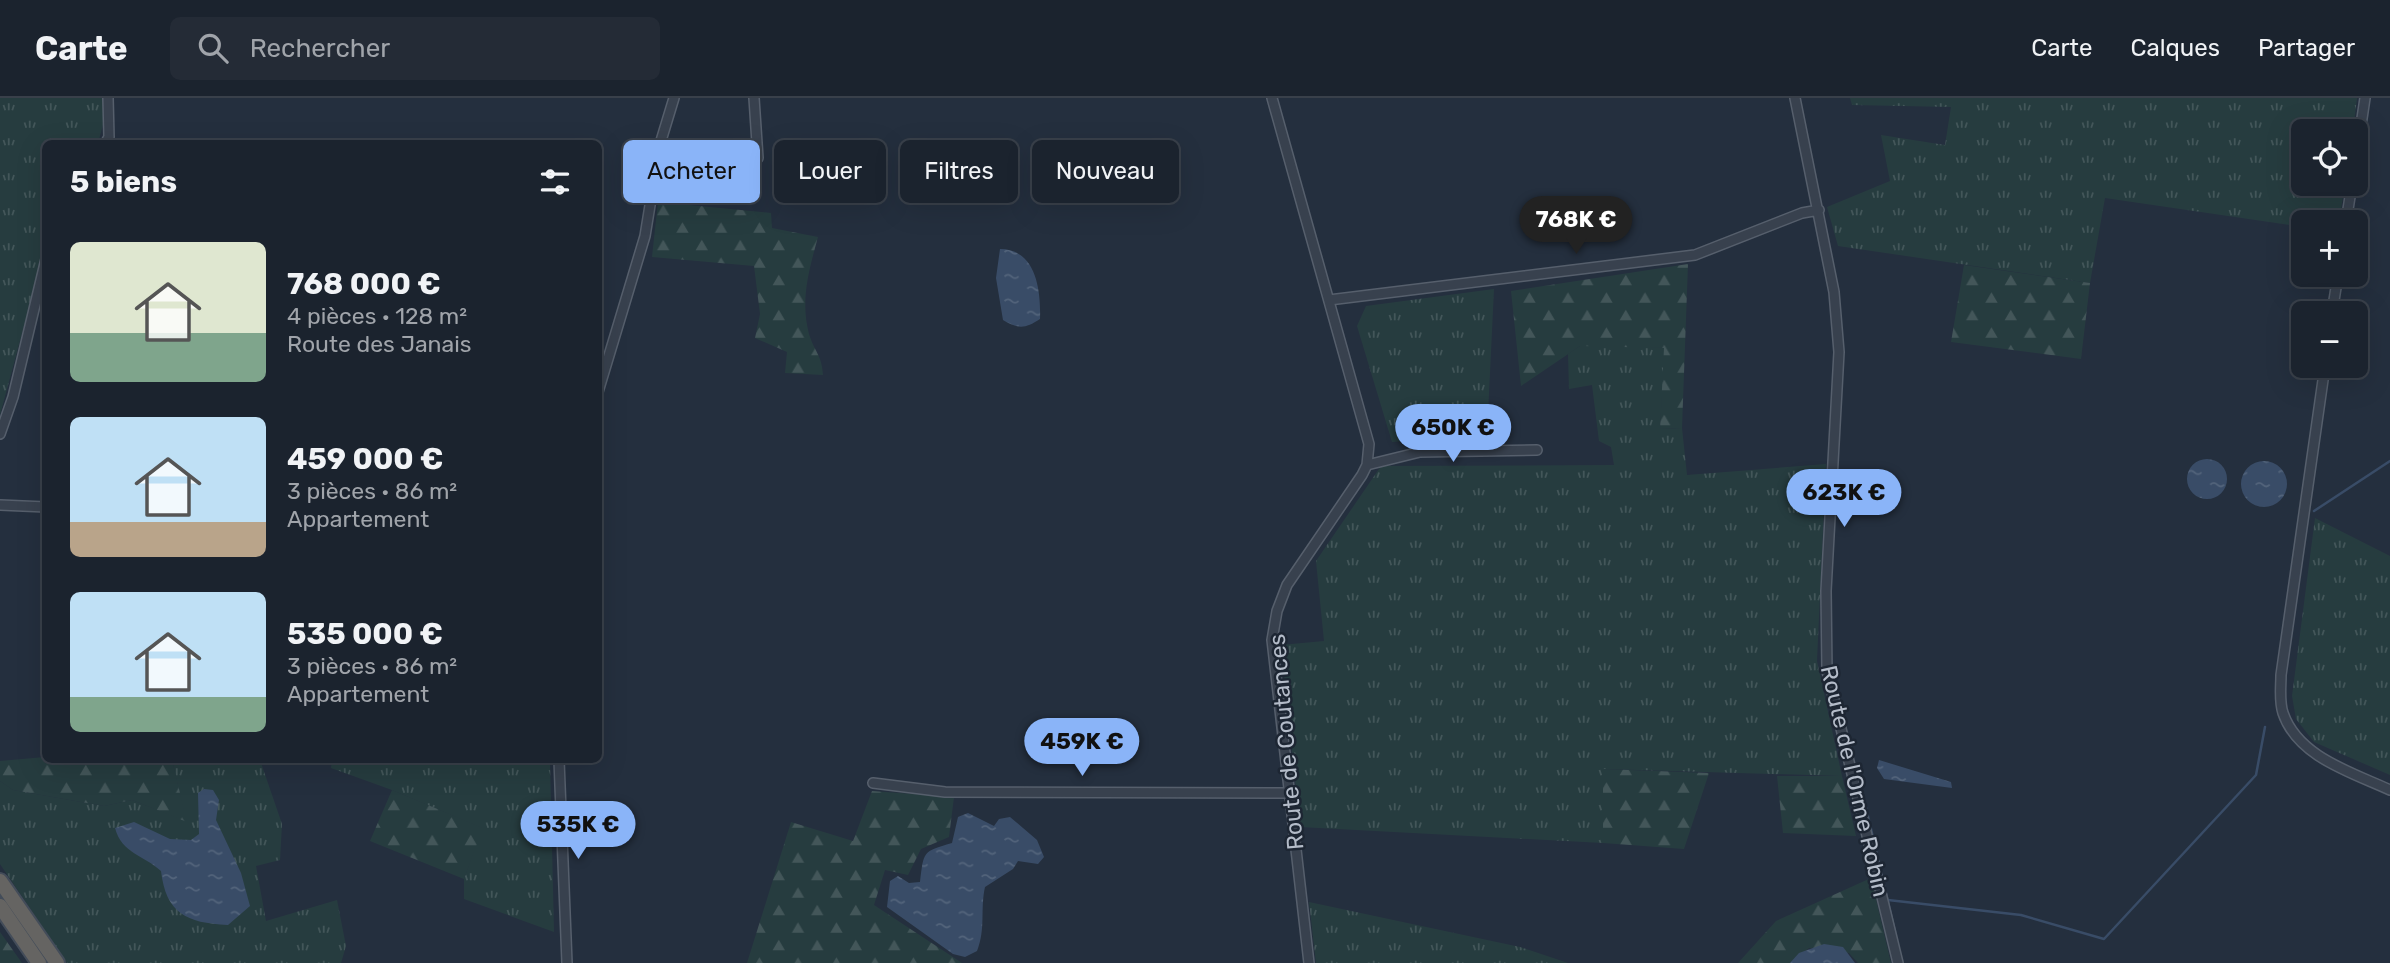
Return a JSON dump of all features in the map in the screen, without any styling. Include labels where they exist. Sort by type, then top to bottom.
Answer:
[{"type":"highway","points":[[0,881],[57,963]]},
{"type":"highway","points":[[0,906],[39,963]]},
{"type":"street","points":[[107,140],[108,98]]},
{"type":"street","points":[[602,379],[645,236],[660,144],[674,98]]},
{"type":"street","points":[[754,98],[757,140]]},
{"type":"street","points":[[1272,98],[1364,424],[1368,444],[1367,465],[1420,452],[1537,450]]},
{"type":"street","name":"Route de l'Orme Robin","points":[[1795,98],[1834,292],[1839,352],[1826,591],[1827,671],[1898,963]]},
{"type":"street","points":[[2362,119],[2365,98]]},
{"type":"street","points":[[1329,300],[1695,256],[1802,213],[1819,211]]},
{"type":"street","points":[[0,434],[13,397],[42,276]]},
{"type":"street","points":[[2323,378],[2281,675],[2280,702],[2288,723],[2304,745],[2329,762],[2390,790]]},
{"type":"street","name":"Route de Coutances","points":[[1309,963],[1272,640],[1287,585],[1367,465]]},
{"type":"street","points":[[0,505],[42,507]]},
{"type":"street","points":[[559,763],[567,963]]},
{"type":"street","points":[[873,783],[956,792],[1289,793]]},
{"type":"green space","points":[[0,98],[104,98],[104,121],[99,140],[42,140],[42,259],[0,415]]},
{"type":"green space","points":[[1850,98],[2357,98],[2354,119],[2291,119],[2291,196],[2343,196],[2341,210],[2291,210],[2291,225],[2105,198],[2090,283],[1838,246],[1827,207],[1890,181],[1881,135],[1945,145],[1951,107],[1852,105]]},
{"type":"green space","points":[[658,203],[771,213],[772,228],[818,237],[809,273],[805,309],[809,334],[823,375],[785,373],[787,352],[755,338],[760,314],[754,266],[652,257]]},
{"type":"green space","points":[[1688,264],[1682,428],[1660,429],[1664,348],[1580,346],[1521,386],[1511,291]]},
{"type":"green space","points":[[1964,265],[2090,283],[2081,359],[1951,342]]},
{"type":"green space","points":[[1494,289],[1487,435],[1392,442],[1357,326],[1366,306]]},
{"type":"green space","points":[[1580,346],[1665,348],[1660,429],[1682,428],[1687,475],[1826,464],[1817,661],[1842,776],[1604,769],[1603,843],[1300,827],[1281,645],[1324,641],[1316,561],[1381,466],[1614,465],[1611,447],[1599,441],[1592,385],[1569,389],[1568,354]]},
{"type":"green space","points":[[2315,518],[2390,556],[2390,775],[2314,742],[2296,719],[2292,696]]},
{"type":"green space","points":[[42,757],[42,763],[173,763],[187,822],[132,800],[104,806],[13,790],[0,781],[0,761]]},
{"type":"green space","points":[[173,763],[261,763],[282,824],[280,860],[256,866],[266,921],[337,900],[346,946],[341,963],[67,963],[0,864],[0,781],[13,790],[104,806],[132,800],[186,821]]},
{"type":"green space","points":[[332,763],[550,763],[554,932],[464,899],[464,879],[482,828],[331,768]]},
{"type":"green space","points":[[1603,769],[1709,773],[1684,849],[1603,843]]},
{"type":"green space","points":[[1777,776],[1842,776],[1856,836],[1783,833]]},
{"type":"green space","points":[[392,790],[483,828],[464,879],[370,841]]},
{"type":"green space","points":[[872,791],[954,797],[949,837],[921,849],[908,875],[885,870],[874,905],[962,963],[747,963],[791,822],[853,841]]},
{"type":"green space","points":[[1871,878],[1891,963],[1858,963],[1849,953],[1809,948],[1790,963],[1738,963],[1776,921]]},
{"type":"green space","points":[[1309,902],[1520,947],[1568,963],[1316,963]]},
{"type":"green space","points":[[0,932],[22,963],[0,963]]},
{"type":"water","points":[[1000,249],[1022,256],[1034,273],[1040,319],[1030,325],[1021,327],[1003,320],[996,278]]},
{"type":"water","points":[[2207,459],[2215,460],[2221,465],[2226,471],[2226,487],[2221,493],[2215,498],[2207,499],[2199,498],[2193,493],[2188,487],[2187,479],[2188,471],[2193,465],[2199,460]]},
{"type":"water","points":[[2264,461],[2280,468],[2287,484],[2280,500],[2264,507],[2248,500],[2241,484],[2248,468]]},
{"type":"water","points":[[1879,760],[1951,782],[1952,788],[1884,779],[1877,768]]},
{"type":"water","points":[[204,789],[213,790],[219,800],[216,820],[241,873],[250,906],[228,925],[201,922],[181,913],[168,897],[161,871],[128,849],[118,837],[115,828],[134,822],[170,839],[191,840],[199,834],[198,793]]},
{"type":"water","points":[[968,813],[994,826],[999,819],[1010,817],[1037,840],[1044,857],[1038,864],[1018,861],[1013,869],[985,887],[980,943],[977,951],[965,957],[953,954],[887,907],[890,881],[898,876],[909,883],[920,882],[926,854],[952,843],[958,817]]},
{"type":"water","points":[[1824,944],[1843,947],[1855,963],[1790,963],[1799,953]]},
{"type":"waterway","points":[[2314,511],[2390,461]]},
{"type":"waterway","points":[[1888,900],[2021,915],[2104,939],[2256,775],[2265,727]]},
{"type":"waterway","points":[[1864,799],[1895,932]]}]
